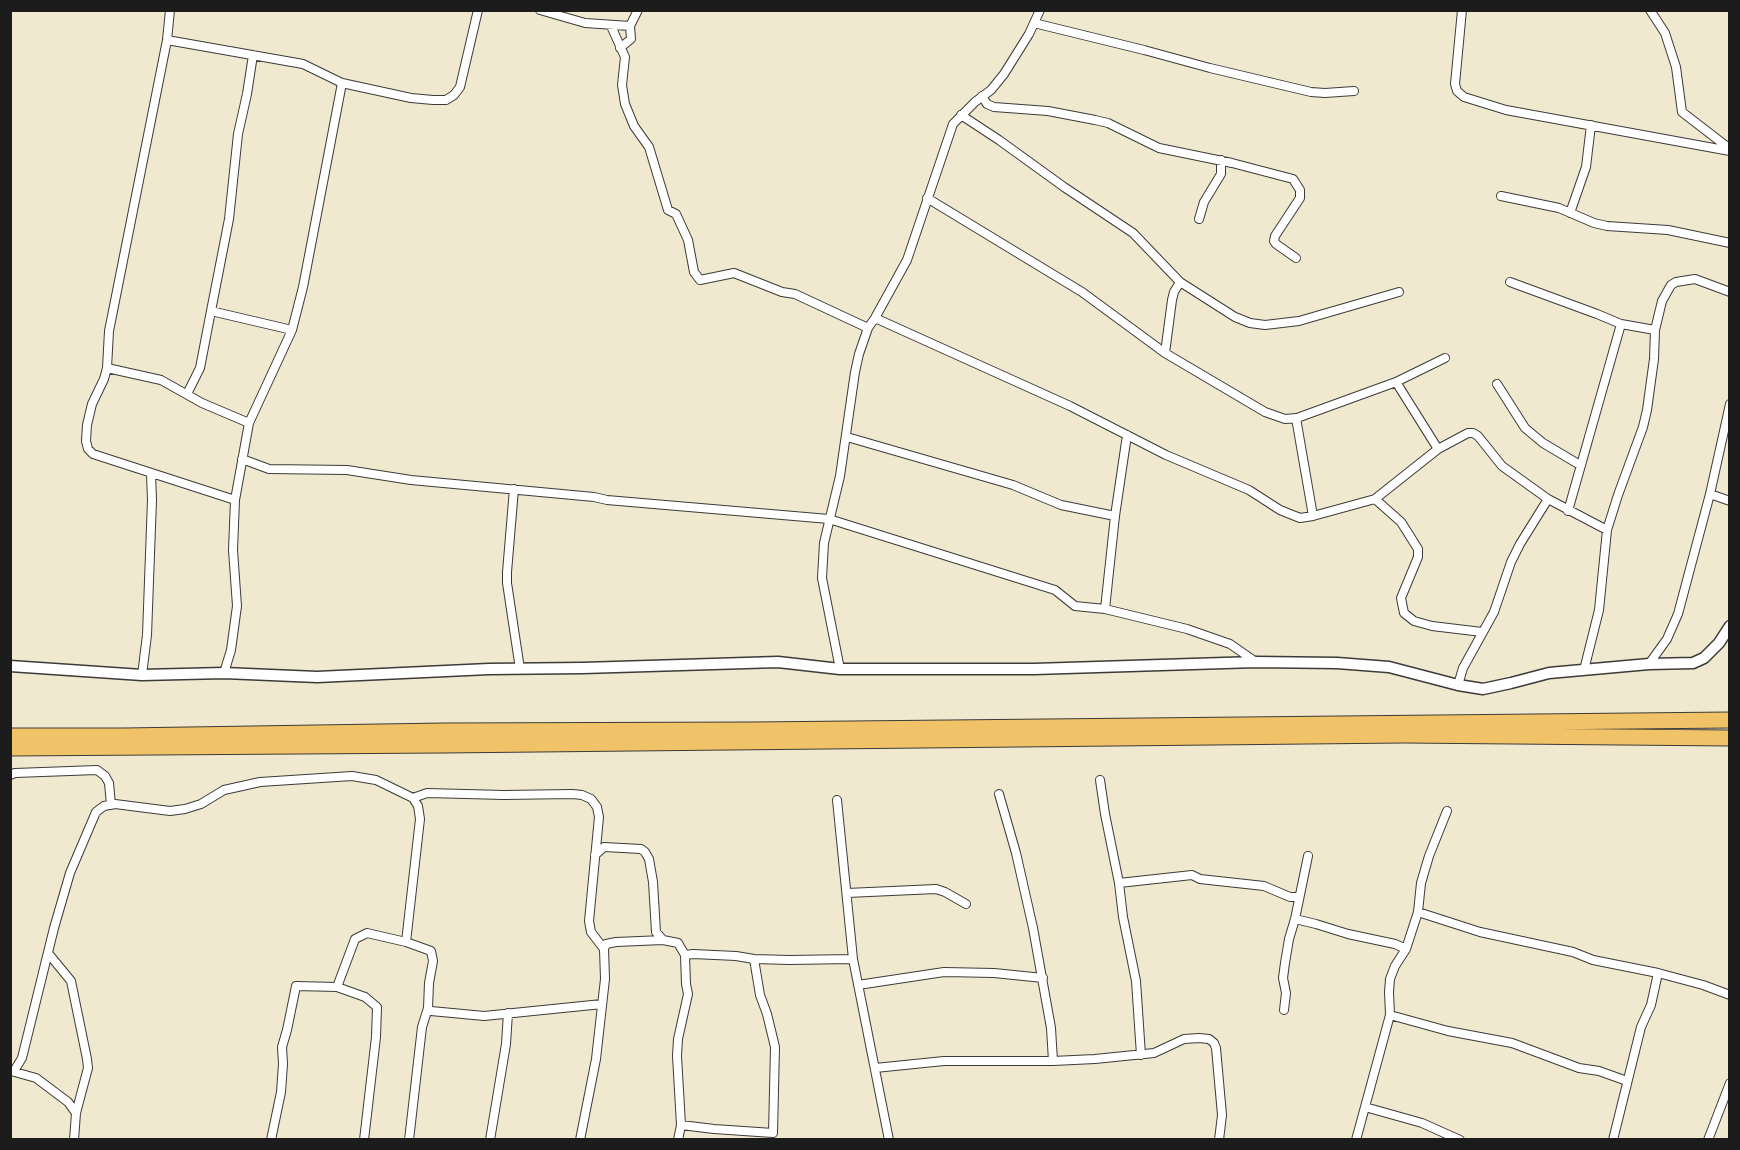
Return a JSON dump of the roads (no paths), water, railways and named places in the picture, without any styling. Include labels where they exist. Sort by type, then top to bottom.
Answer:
[{"type":"highway","points":[[10,736],[1730,720]]},
{"type":"highway","points":[[10,748],[1404,735],[1730,738]]},
{"type":"street","points":[[170,10],[167,40],[109,331],[107,368],[92,404],[86,441],[88,449],[93,454],[235,500]]},
{"type":"street","points":[[167,40],[303,64],[342,83],[411,98],[446,100],[460,87],[478,10]]},
{"type":"street","points":[[540,10],[585,23],[630,26]]},
{"type":"street","points":[[620,48],[631,39],[630,26],[638,10]]},
{"type":"street","points":[[840,669],[822,578],[824,543],[840,476],[855,372],[868,328],[907,260],[953,124],[991,90],[1005,74],[1040,10]]},
{"type":"street","points":[[1462,10],[1455,84],[1460,95],[1506,110],[1730,150]]},
{"type":"street","points":[[1650,10],[1665,33],[1676,67],[1682,112],[1730,150]]},
{"type":"street","points":[[1034,23],[1311,92],[1354,91]]},
{"type":"street","points":[[611,26],[625,57],[622,85],[626,104],[634,126],[649,147],[668,210],[676,214],[688,240],[694,272],[700,280],[734,273],[803,298],[868,328]]},
{"type":"street","points":[[187,394],[200,368],[229,219],[238,134],[253,55]]},
{"type":"street","points":[[224,673],[231,650],[237,606],[233,550],[235,500],[249,423],[292,330],[303,287],[342,83]]},
{"type":"street","points":[[982,96],[987,104],[994,107],[1048,111],[1108,123],[1159,148],[1221,160],[1293,179],[1300,190],[1300,198],[1274,241],[1296,258]]},
{"type":"street","points":[[961,115],[1064,188],[1133,233],[1180,282],[1235,317],[1250,323],[1265,325],[1299,321],[1399,292]]},
{"type":"street","points":[[1570,213],[1586,167],[1591,125]]},
{"type":"street","points":[[1199,219],[1204,202],[1221,174],[1221,160]]},
{"type":"street","points":[[1501,196],[1559,208],[1594,224],[1668,230],[1730,243]]},
{"type":"street","points":[[927,198],[1082,292],[1165,353],[1265,412],[1285,419],[1296,418],[1396,382],[1445,358]]},
{"type":"street","points":[[1584,670],[1599,610],[1607,530],[1647,410],[1655,330],[1662,301],[1671,285],[1695,279],[1730,292]]},
{"type":"street","points":[[1165,353],[1172,300],[1180,282]]},
{"type":"street","points":[[1510,282],[1621,324],[1655,330]]},
{"type":"street","points":[[211,311],[292,330]]},
{"type":"street","points":[[875,318],[1070,406],[1166,454],[1250,490],[1300,518],[1375,500],[1438,449],[1473,433],[1502,466],[1548,499],[1607,530]]},
{"type":"street","points":[[1568,511],[1621,324]]},
{"type":"street","points":[[107,368],[161,380],[202,403],[249,423]]},
{"type":"street","points":[[1396,382],[1438,449]]},
{"type":"street","points":[[1497,384],[1526,428],[1543,443],[1581,465]]},
{"type":"street","points":[[1649,664],[1667,639],[1678,614],[1710,494],[1730,404]]},
{"type":"street","points":[[1296,418],[1313,516]]},
{"type":"street","points":[[1105,609],[1127,435]]},
{"type":"street","points":[[847,437],[963,469],[1013,485],[1061,505],[1115,516]]},
{"type":"street","points":[[243,459],[269,469],[347,470],[411,480],[607,500],[829,519],[1055,590],[1075,606],[1105,609],[1187,629],[1230,644],[1256,662]]},
{"type":"street","points":[[142,675],[147,635],[151,474]]},
{"type":"street","points":[[514,489],[507,583],[520,669]]},
{"type":"street","points":[[1710,494],[1730,501]]},
{"type":"street","points":[[1458,685],[1463,668],[1494,612],[1511,562],[1548,499]]},
{"type":"street","points":[[1375,500],[1401,522],[1418,549],[1418,557],[1401,598],[1404,613],[1414,621],[1432,626],[1482,632]]},
{"type":"street","points":[[10,666],[142,675],[224,673],[317,677],[469,670],[778,662],[840,669],[1034,669],[1256,662],[1337,663],[1389,667],[1458,685],[1484,689],[1549,673],[1649,664],[1693,663],[1704,658],[1719,643],[1730,626]]},
{"type":"street","points":[[10,776],[15,773],[97,770],[110,783],[111,805]]},
{"type":"street","points":[[76,1113],[68,1102],[36,1078],[12,1071],[20,1062],[70,873],[96,812],[104,806],[170,811],[201,804],[224,790],[261,782],[352,776],[376,780],[413,798],[418,806],[420,819],[406,942]]},
{"type":"street","points":[[1100,780],[1136,981],[1141,1055]]},
{"type":"street","points":[[413,798],[427,793],[582,795],[591,799],[597,807],[599,817],[589,921],[591,932],[604,949]]},
{"type":"street","points":[[999,794],[1016,853],[1033,928],[1051,1028],[1053,1061]]},
{"type":"street","points":[[837,800],[853,959],[889,1140]]},
{"type":"street","points":[[1356,1140],[1390,1016],[1390,979],[1406,949],[1418,912],[1421,883],[1429,856],[1447,812]]},
{"type":"street","points":[[595,855],[604,847],[641,849],[645,852],[649,859],[653,882],[656,932],[663,940]]},
{"type":"street","points":[[1284,1010],[1286,993],[1283,978],[1288,939],[1295,920],[1308,856]]},
{"type":"street","points":[[1119,883],[1192,875],[1200,879],[1264,886],[1290,897],[1298,897]]},
{"type":"street","points":[[847,893],[936,890],[945,892],[966,904]]},
{"type":"street","points":[[1418,912],[1480,932],[1573,952],[1593,960],[1658,973],[1730,995]]},
{"type":"street","points":[[1295,920],[1395,944],[1406,949]]},
{"type":"street","points":[[337,987],[355,939],[367,933],[406,942],[431,951],[433,961],[428,1008],[422,1027],[409,1140]]},
{"type":"street","points":[[580,1140],[596,1059],[605,979],[604,949],[606,944],[663,940],[678,943],[686,955],[688,994],[678,1039],[677,1056],[681,1125],[678,1140]]},
{"type":"street","points":[[48,953],[71,981],[87,1059],[88,1068],[76,1113],[74,1140]]},
{"type":"street","points":[[686,955],[736,956],[754,959],[853,959]]},
{"type":"street","points":[[681,1125],[773,1133],[775,1047],[760,995],[754,959]]},
{"type":"street","points":[[858,985],[944,972],[994,973],[1043,978]]},
{"type":"street","points":[[1613,1140],[1641,1027],[1651,1005],[1658,973]]},
{"type":"street","points":[[271,1140],[281,1092],[282,1047],[296,986],[337,987],[365,997],[377,1007],[376,1037],[364,1140]]},
{"type":"street","points":[[428,1008],[431,1011],[457,1015],[484,1016],[602,1004]]},
{"type":"street","points":[[490,1140],[506,1044],[508,1013]]},
{"type":"street","points":[[1390,1016],[1448,1031],[1512,1043],[1579,1068],[1599,1071],[1627,1081]]},
{"type":"street","points":[[875,1068],[944,1061],[1053,1061],[1141,1055],[1154,1053],[1184,1039],[1209,1039],[1216,1048],[1222,1115],[1219,1140]]},
{"type":"street","points":[[1708,1140],[1720,1103],[1730,1083]]},
{"type":"street","points":[[1365,1107],[1422,1123],[1460,1140]]}]
